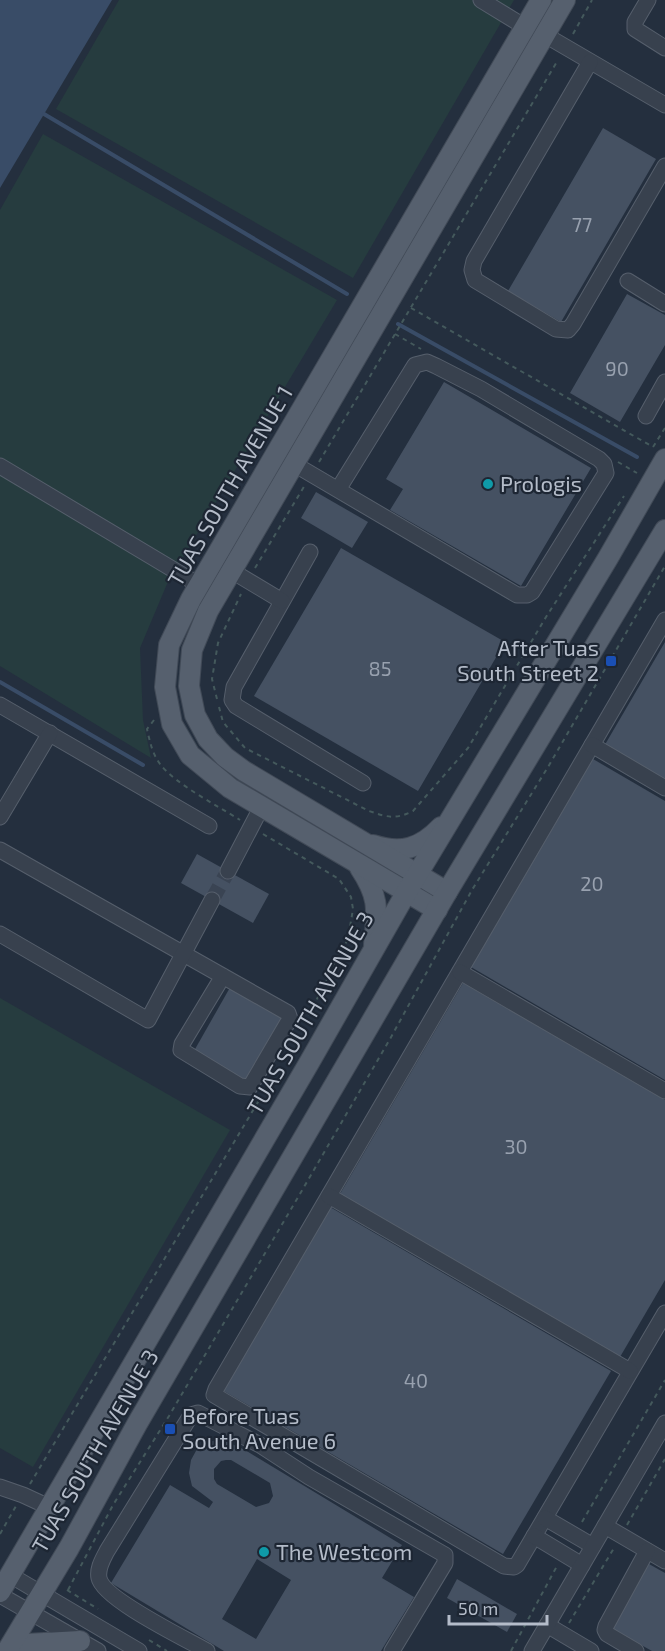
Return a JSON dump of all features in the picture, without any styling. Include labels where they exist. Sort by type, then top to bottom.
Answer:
[{"type":"main road","name":"TUAS SOUTH AVENUE 1","points":[[437,910],[230,788],[189,755],[172,724],[165,687],[169,645],[199,585],[541,0]]},
{"type":"main road","name":"TUAS SOUTH AVENUE 1","points":[[447,892],[297,805],[231,762],[208,739],[195,715],[189,686],[192,650],[208,611],[565,0]]},
{"type":"main road","name":"TUAS SOUTH AVENUE 3","points":[[0,1594],[406,893],[665,459]]},
{"type":"main road","name":"TUAS SOUTH AVENUE 3","points":[[7,1651],[69,1548],[137,1424],[447,892],[665,531]]},
{"type":"main road","points":[[356,839],[390,850],[412,848],[436,833],[452,816]]},
{"type":"main road","points":[[356,863],[375,895],[377,907],[373,953]]},
{"type":"main road","points":[[7,1651],[27,1644],[80,1641]]},
{"type":"street","points":[[481,0],[525,27]]},
{"type":"street","points":[[648,0],[634,26],[640,33],[665,48]]},
{"type":"street","points":[[545,35],[665,105]]},
{"type":"street","points":[[590,62],[474,261],[472,276],[556,329],[568,330],[579,315],[665,166]]},
{"type":"street","points":[[628,281],[665,304]]},
{"type":"street","points":[[294,464],[339,488],[517,595],[527,595],[532,592],[606,473],[604,464],[599,459],[472,384],[427,362],[415,365],[339,488]]},
{"type":"street","points":[[646,416],[665,382]]},
{"type":"street","points":[[0,466],[199,585]]},
{"type":"street","points":[[310,552],[234,687],[232,700],[236,706],[363,783]]},
{"type":"street","points":[[232,571],[282,601]]},
{"type":"street","points":[[665,620],[214,1395],[504,1566],[514,1567],[665,1313]]},
{"type":"street","points":[[0,705],[209,826]]},
{"type":"street","points":[[0,817],[50,733]]},
{"type":"street","points":[[592,745],[665,788]]},
{"type":"street","points":[[228,871],[262,806]]},
{"type":"street","points":[[0,850],[223,976],[289,1015],[288,1022],[252,1085],[246,1088],[181,1050],[182,1044],[223,976]]},
{"type":"street","points":[[0,934],[148,1020],[212,900]]},
{"type":"street","points":[[460,972],[665,1091]]},
{"type":"street","points":[[328,1196],[630,1371]]},
{"type":"street","points":[[207,1651],[138,1612],[106,1590],[99,1579],[99,1567],[107,1551],[191,1415],[198,1413],[260,1445],[309,1477],[445,1555],[445,1563],[392,1651]]},
{"type":"street","points":[[532,1651],[663,1431]]},
{"type":"street","points":[[0,1487],[50,1507]]},
{"type":"street","points":[[545,1518],[593,1546]]},
{"type":"street","points":[[605,1526],[665,1561]]},
{"type":"street","points":[[534,1536],[582,1565]]},
{"type":"street","points":[[636,1651],[607,1634],[605,1630],[647,1551]]},
{"type":"street","points":[[10,1575],[139,1651]]},
{"type":"street","points":[[0,1594],[98,1651]]},
{"type":"street","points":[[547,1625],[586,1650]]},
{"type":"path","points":[[411,308],[653,447],[665,428]]},
{"type":"path","points":[[400,818],[413,812],[468,748],[546,617],[627,490]]},
{"type":"path","points":[[68,1590],[112,1505],[169,1416],[297,1199],[390,1039],[472,890],[548,767],[665,566]]},
{"type":"path","points":[[301,1030],[348,939],[353,909],[351,897]]},
{"type":"path","points":[[0,1534],[265,1090]]},
{"type":"path","points":[[574,1535],[665,1380]]},
{"type":"path","points":[[563,1634],[665,1459]]},
{"type":"path","points":[[512,1651],[564,1554]]},
{"type":"green space","points":[[119,0],[514,0],[353,278],[56,109]]},
{"type":"green space","points":[[43,134],[337,300],[167,584],[140,648],[143,720],[151,758],[0,666],[0,210]]},
{"type":"green space","points":[[0,998],[230,1130],[33,1467],[0,1448]]},
{"type":"water","points":[[0,0],[112,0],[0,188]]},
{"type":"building","points":[[603,128],[656,159],[561,322],[508,291]]},
{"type":"building","points":[[627,294],[665,315],[665,345],[620,422],[570,393]]},
{"type":"building","name":"Prologis","points":[[444,382],[591,468],[521,586],[390,510],[403,489],[386,479]]},
{"type":"building","points":[[316,492],[368,522],[352,548],[301,518]]},
{"type":"building","points":[[341,548],[505,642],[418,791],[254,696]]},
{"type":"building","points":[[665,642],[665,784],[603,748]]},
{"type":"building","points":[[593,759],[665,801],[665,1080],[471,967]]},
{"type":"building","points":[[197,854],[269,894],[253,923],[181,883]]},
{"type":"building","points":[[463,983],[665,1100],[665,1280],[620,1357],[340,1194]]},
{"type":"building","points":[[232,984],[285,1015],[247,1081],[194,1051]]},
{"type":"building","points":[[330,1207],[611,1371],[503,1554],[222,1390]]},
{"type":"building","name":"The Westcom","points":[[221,1439],[245,1450],[402,1545],[382,1578],[414,1597],[381,1651],[224,1651],[111,1583],[170,1485],[209,1508],[213,1502],[192,1486],[189,1473],[191,1460],[197,1449],[208,1442]],"holes":[[[231,1460],[270,1483],[273,1496],[269,1503],[256,1507],[217,1484],[214,1479],[214,1469],[221,1461]],[[257,1559],[291,1580],[256,1639],[222,1619]]]},
{"type":"building","points":[[649,1564],[665,1573],[665,1651],[652,1651],[612,1629]]},
{"type":"building","points":[[457,1579],[517,1614],[507,1632],[447,1598]]},
{"type":"waterway","points":[[44,114],[347,294]]},
{"type":"waterway","points":[[398,324],[637,457]]},
{"type":"waterway","points":[[0,682],[143,765]]},
{"type":"tunnel","points":[[212,900],[228,871]]},
{"type":"place","name":"Prologis","points":[[488,484]]},
{"type":"place","name":"After Tuas South Street 2","points":[[611,661]]},
{"type":"place","name":"Before Tuas South Avenue 6","points":[[170,1429]]},
{"type":"place","name":"The Westcom","points":[[264,1552]]}]
